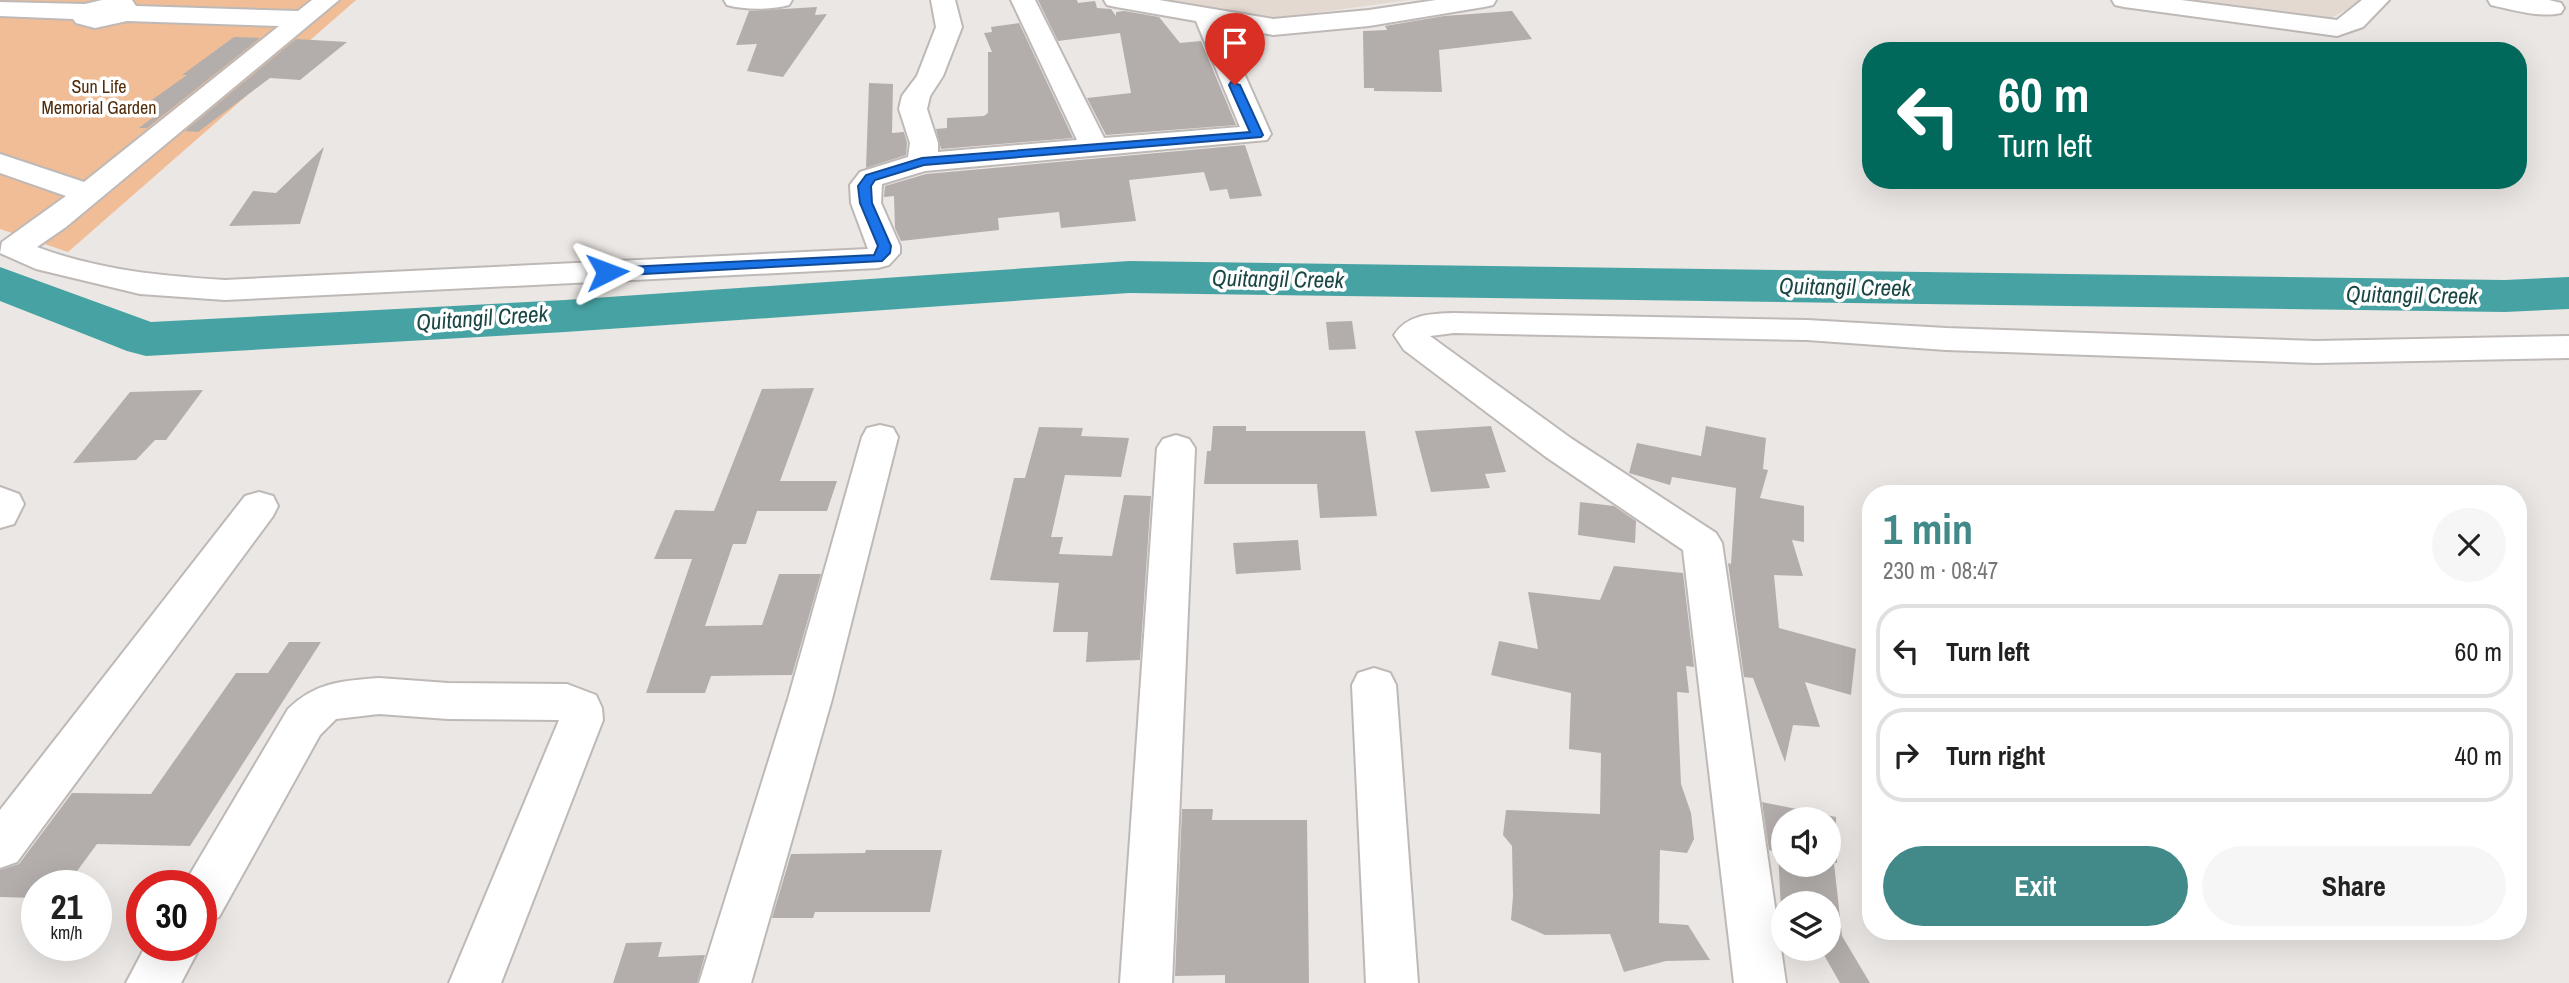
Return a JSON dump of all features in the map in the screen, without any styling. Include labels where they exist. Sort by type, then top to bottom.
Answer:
[{"type":"street","points":[[327,0],[87,193],[13,249],[47,262],[140,284],[225,290],[877,258],[884,253],[884,246],[866,203],[864,186],[871,178],[922,162],[1257,135],[1206,15]]},
{"type":"street","points":[[736,0],[780,0]]},
{"type":"street","points":[[922,162],[924,144],[913,109],[916,96],[930,76],[949,27],[943,0]]},
{"type":"street","points":[[1023,0],[1045,47],[1077,104],[1094,148]]},
{"type":"street","points":[[1116,0],[1273,27],[1369,18],[1484,0]]},
{"type":"street","points":[[2124,0],[2337,28],[2358,20],[2377,0]]},
{"type":"street","points":[[2500,0],[2552,8]]},
{"type":"street","points":[[0,9],[88,12],[102,6],[118,4],[126,7],[123,13],[302,19]]},
{"type":"street","points":[[1369,18],[1380,27],[1386,37]]},
{"type":"street","points":[[0,163],[87,193]]},
{"type":"street","points":[[1760,983],[1702,543],[1559,448],[1416,342],[1411,335],[1417,327],[1454,323],[1807,330],[1946,339],[2316,352],[2569,347]]},
{"type":"street","points":[[725,983],[810,699],[880,437]]},
{"type":"street","points":[[1146,983],[1176,448]]},
{"type":"street","points":[[0,501],[5,504],[0,514]]},
{"type":"street","points":[[2,844],[259,506]]},
{"type":"street","points":[[1374,685],[1392,983]]},
{"type":"street","points":[[217,873],[304,722],[320,706],[341,699],[379,696],[448,701],[567,702],[580,708],[581,720],[475,983]]},
{"type":"street","points":[[152,983],[165,961]]},
{"type":"shaded area","points":[[1152,0],[1409,0],[1278,18]]},
{"type":"shaded area","points":[[2163,0],[2365,0],[2331,18]]},
{"type":"green space","name":"Sun Life Memorial Garden","points":[[0,0],[356,0],[68,252],[0,229]]},
{"type":"building","points":[[1038,0],[1077,0],[1078,3],[1095,1],[1097,8],[1111,9],[1116,16],[1116,12],[1124,11],[1159,17],[1180,43],[1201,41],[1236,125],[1106,135],[1087,98],[1131,93],[1120,33],[1058,41]]},
{"type":"building","points":[[817,7],[815,15],[827,14],[783,77],[747,71],[757,44],[736,45],[749,11]]},
{"type":"building","points":[[1512,11],[1532,39],[1439,50],[1442,92],[1374,91],[1374,88],[1364,88],[1363,31],[1387,30],[1385,26],[1444,16]]},
{"type":"building","points":[[1019,23],[1073,138],[941,149],[936,129],[947,128],[947,118],[984,116],[988,113],[988,52],[992,52],[984,33],[992,32],[991,27]]},
{"type":"building","points":[[234,37],[260,38],[147,128],[139,128],[155,116],[132,114]]},
{"type":"building","points":[[296,39],[347,42],[300,80],[270,78],[198,132],[185,131]]},
{"type":"building","points":[[869,83],[893,84],[892,133],[904,132],[907,143],[906,155],[866,168]]},
{"type":"building","points":[[1245,145],[1262,196],[1230,199],[1227,189],[1210,191],[1204,172],[1129,180],[1136,221],[1061,228],[1059,212],[998,218],[999,230],[901,241],[895,228],[894,196],[884,197],[885,186],[926,174]]},
{"type":"building","points":[[324,147],[300,224],[229,226],[253,191],[276,193]]},
{"type":"building","points":[[1352,321],[1356,349],[1329,350],[1326,322]]},
{"type":"building","points":[[814,388],[780,481],[837,481],[827,511],[757,511],[746,544],[733,544],[705,626],[762,625],[779,574],[821,574],[792,675],[711,676],[705,693],[646,693],[692,559],[654,559],[675,510],[714,511],[762,389]]},
{"type":"building","points":[[203,390],[166,440],[155,440],[136,460],[73,463],[130,392]]},
{"type":"building","points":[[1213,426],[1246,426],[1246,431],[1365,431],[1377,516],[1320,518],[1317,484],[1204,484]]},
{"type":"building","points":[[1491,426],[1506,472],[1485,474],[1490,488],[1431,492],[1415,431]]},
{"type":"building","points":[[1706,426],[1766,438],[1763,469],[1768,470],[1760,498],[1804,506],[1804,542],[1792,540],[1803,576],[1774,575],[1779,628],[1856,649],[1851,695],[1805,682],[1820,727],[1793,725],[1785,762],[1753,678],[1744,677],[1728,563],[1731,564],[1736,488],[1672,477],[1670,485],[1629,473],[1637,443],[1701,456]]},
{"type":"building","points":[[1039,427],[1083,428],[1081,436],[1129,438],[1121,477],[1065,475],[1051,537],[1063,537],[1059,554],[1112,556],[1124,495],[1151,496],[1140,660],[1086,662],[1088,632],[1053,632],[1059,583],[990,580],[1014,478],[1025,478]]},
{"type":"building","points":[[1580,502],[1614,506],[1636,521],[1635,543],[1578,535]]},
{"type":"building","points":[[1298,540],[1301,570],[1236,574],[1233,543]]},
{"type":"building","points":[[1614,566],[1683,573],[1694,667],[1686,666],[1689,693],[1677,692],[1681,784],[1691,813],[1694,839],[1687,853],[1660,850],[1659,923],[1688,925],[1710,960],[1666,961],[1624,972],[1610,934],[1545,935],[1511,920],[1512,846],[1503,835],[1506,810],[1600,814],[1601,753],[1569,749],[1571,693],[1491,675],[1499,641],[1538,649],[1528,592],[1600,600]]},
{"type":"building","points":[[289,642],[321,642],[190,846],[97,844],[78,870],[21,870],[21,898],[0,897],[0,870],[19,864],[72,793],[151,794],[236,673],[268,673]]},
{"type":"building","points":[[1762,802],[1787,807],[1771,807],[1771,850]]},
{"type":"building","points":[[1182,809],[1213,809],[1212,820],[1307,820],[1309,983],[1225,983],[1225,975],[1175,976]]},
{"type":"building","points":[[866,850],[942,850],[930,912],[815,912],[813,918],[772,918],[791,854],[865,853]]},
{"type":"building","points":[[1779,877],[1836,877],[1837,891],[1780,891]]},
{"type":"building","points":[[1841,927],[1842,936],[1870,983],[1840,983],[1827,961],[1841,961]]},
{"type":"building","points":[[662,942],[658,957],[705,955],[697,983],[613,983],[626,943]]},
{"type":"waterway","name":"Quitangil Creek","points":[[0,283],[146,339],[565,316],[1129,277],[2505,296],[2569,293]]},
{"type":"route","points":[[607,272],[877,258],[884,253],[884,246],[866,203],[864,186],[871,178],[922,162],[1257,135],[1235,85]]}]
